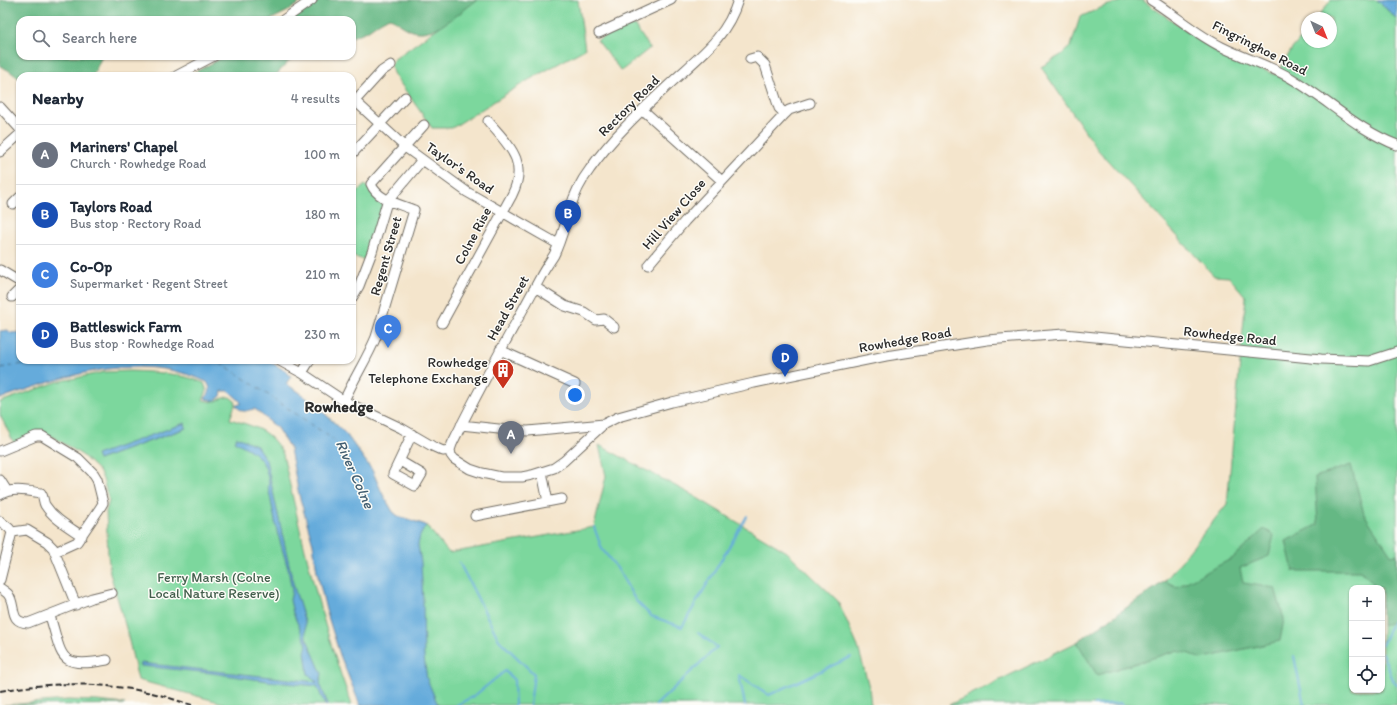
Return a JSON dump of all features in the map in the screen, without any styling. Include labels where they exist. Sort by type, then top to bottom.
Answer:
[{"type":"street","points":[[289,16],[312,0]]},
{"type":"street","points":[[599,33],[671,0]]},
{"type":"street","name":"Rectory Road","points":[[558,244],[579,186],[589,170],[601,154],[643,110],[698,59],[722,34],[729,23],[738,0]]},
{"type":"street","name":"Fingringhoe Road","points":[[1151,0],[1222,47],[1274,69],[1294,80],[1367,131],[1397,145]]},
{"type":"street","points":[[755,56],[765,65],[779,108],[785,114]]},
{"type":"street","points":[[184,72],[206,60]]},
{"type":"street","points":[[356,100],[382,71],[391,65]]},
{"type":"street","points":[[356,150],[405,97]]},
{"type":"street","name":"Hill View Close","points":[[648,265],[685,221],[789,110],[810,103]]},
{"type":"street","name":"Taylor's Road","points":[[356,104],[405,147],[467,192],[558,244]]},
{"type":"street","points":[[0,107],[16,125]]},
{"type":"street","name":"Hill View Close","points":[[643,110],[722,182]]},
{"type":"street","name":"Colne Rise","points":[[442,323],[516,188],[519,169],[515,155],[488,121]]},
{"type":"street","points":[[389,200],[374,191],[371,184],[424,125]]},
{"type":"street","points":[[0,152],[16,138]]},
{"type":"street","points":[[356,291],[372,252],[389,200],[422,160]]},
{"type":"street","name":"Regent Street","points":[[344,400],[376,338],[414,210],[389,200]]},
{"type":"street","points":[[13,204],[16,201]]},
{"type":"street","name":"Head Street","points":[[450,450],[461,425],[500,350],[558,244]]},
{"type":"street","points":[[0,270],[16,280]]},
{"type":"street","points":[[535,287],[565,306],[584,312],[596,320],[604,319],[614,327]]},
{"type":"street","points":[[12,297],[16,293]]},
{"type":"street","name":"Rowhedge Road","points":[[450,450],[451,455],[460,464],[482,473],[512,477],[527,476],[554,468],[564,461],[604,424],[618,417],[672,402],[754,383],[886,356],[987,340],[1064,334],[1321,359],[1369,361],[1397,352]]},
{"type":"street","points":[[500,350],[575,384]]},
{"type":"street","points":[[285,364],[344,400],[412,434],[439,450],[450,450]]},
{"type":"street","points":[[302,373],[308,364]]},
{"type":"street","points":[[461,425],[528,431],[604,424]]},
{"type":"street","points":[[400,461],[400,456],[412,434]]},
{"type":"street","points":[[0,451],[36,436],[46,438],[78,458],[97,479],[103,503],[82,536],[74,544],[56,552]]},
{"type":"street","points":[[542,472],[548,502]]},
{"type":"street","points":[[0,480],[4,493],[31,491],[41,493],[44,504],[57,519],[82,536]]},
{"type":"street","points":[[475,516],[562,499]]},
{"type":"street","points":[[0,521],[12,532]]},
{"type":"street","points":[[12,532],[27,530],[50,544],[56,552],[76,605]]},
{"type":"street","points":[[0,580],[12,532]]},
{"type":"street","points":[[0,588],[8,594],[14,615],[22,623],[28,623],[50,616],[76,605],[112,593]]},
{"type":"street","points":[[50,616],[61,654],[66,659],[72,662],[81,663],[107,660]]},
{"type":"green space","points":[[0,0],[304,0],[278,16],[16,16],[16,60],[100,60],[95,72],[16,72],[16,76],[0,66]]},
{"type":"green space","points":[[320,0],[477,0],[436,28],[418,32],[410,30],[389,17],[367,31],[356,35],[356,16],[297,16]]},
{"type":"green space","points":[[477,0],[578,0],[585,49],[525,82],[452,128],[432,128],[393,73],[391,65],[393,60]]},
{"type":"green space","points":[[1127,0],[1142,0],[1218,52],[1276,75],[1292,49],[1301,38],[1301,48],[1337,48],[1337,12],[1322,12],[1331,0],[1377,0],[1397,19],[1397,705],[949,705],[1077,642],[1165,581],[1227,504],[1246,297],[1229,277],[1214,276],[1098,150],[1041,67],[1061,55],[1071,46],[1080,17],[1105,6]]},
{"type":"green space","points":[[628,26],[635,26],[650,48],[621,71],[597,40]]},
{"type":"green space","points":[[218,60],[290,60],[279,72],[195,72]]},
{"type":"green space","points":[[365,185],[384,201],[374,241],[364,260],[356,257],[357,192]]},
{"type":"green space","points":[[235,364],[274,364],[287,372],[291,376],[286,384],[299,392],[323,412],[346,434],[372,470],[382,493],[393,512],[398,516],[426,525],[449,553],[594,527],[606,476],[599,445],[694,496],[787,552],[838,601],[858,647],[869,687],[871,705],[439,705],[438,703],[438,705],[406,705],[382,586]]},
{"type":"green space","name":"Ferry Marsh (Colne Local Nature Reserve)","points":[[130,371],[168,374],[186,377],[204,383],[207,391],[203,400],[213,402],[230,397],[236,402],[230,419],[261,430],[278,446],[283,454],[305,549],[331,644],[352,705],[230,705],[138,680],[126,628],[110,573],[106,511],[109,501],[103,479],[99,471],[82,455],[50,435],[44,433],[14,443],[0,415],[0,402],[57,382],[104,372]],"holes":[[[185,424],[186,428],[98,460]]]},
{"type":"green space","points":[[1351,465],[1364,514],[1392,556],[1397,554],[1397,620],[1385,625],[1385,585],[1372,585],[1373,583],[1361,571],[1293,571],[1286,541],[1318,524],[1315,477]]},
{"type":"green space","points":[[1264,529],[1274,535],[1269,556],[1240,568],[1243,583],[1275,588],[1284,619],[1280,641],[1200,659],[1190,654],[1176,651],[1097,675],[1077,642],[1165,581],[1177,587],[1233,558]]},
{"type":"green space","points":[[68,700],[125,704],[4,705]]},
{"type":"water","points":[[1377,0],[1397,0],[1397,19],[1379,2]]},
{"type":"water","name":"River Colne","points":[[8,330],[11,333],[16,332],[16,364],[274,364],[287,372],[291,376],[286,384],[299,392],[323,412],[346,434],[372,470],[382,493],[393,512],[398,516],[426,525],[420,536],[418,545],[421,562],[424,657],[427,679],[438,705],[360,705],[340,655],[326,610],[317,572],[313,544],[299,495],[290,449],[277,428],[255,409],[242,411],[236,405],[241,404],[240,401],[229,391],[222,391],[221,396],[215,401],[206,399],[205,398],[210,390],[207,382],[185,374],[163,369],[140,367],[95,371],[73,376],[0,399],[0,331]]},
{"type":"water","points":[[185,423],[186,428],[98,460],[96,455]]},
{"type":"water","points":[[237,437],[256,445],[266,460],[294,587],[305,622],[306,637],[322,674],[320,683],[328,705],[325,705],[317,686],[141,666],[140,663],[317,682],[308,674],[305,652],[307,645],[293,613],[290,600],[292,591],[288,569],[277,531],[268,486],[269,480],[263,462],[255,454],[234,441]]},
{"type":"waterway","points":[[594,527],[602,549],[617,568],[636,601],[651,616],[682,627],[747,516]]},
{"type":"waterway","points":[[459,562],[499,640],[534,674],[530,705]]},
{"type":"waterway","points":[[1385,638],[1397,612]]},
{"type":"waterway","points":[[656,705],[717,647],[698,633]]},
{"type":"waterway","points":[[1294,656],[1304,705]]},
{"type":"waterway","points":[[745,705],[739,675],[769,695],[851,657]]},
{"type":"waterway","points":[[1384,657],[1394,682],[1397,685]]},
{"type":"waterway","points":[[457,705],[474,696],[505,671],[514,680],[515,705]]},
{"type":"waterway","points":[[1094,705],[1121,703],[1123,705]]},
{"type":"ferry route","points":[[0,368],[24,364]]},
{"type":"ferry route","points":[[223,364],[340,444]]},
{"type":"railway","points":[[0,691],[60,684],[100,685],[120,687],[160,695],[192,705]]},
{"type":"place","name":"Taylors Road","points":[[568,233]]},
{"type":"place","name":"Co-Op","points":[[388,348]]},
{"type":"place","name":"Battleswick Farm","points":[[785,377]]},
{"type":"place","name":"Rowhedge Telephone Exchange","points":[[503,390]]},
{"type":"place","name":"Mariners' Chapel","points":[[511,454]]},
{"type":"district","name":"Rowhedge","points":[[339,406]]}]
